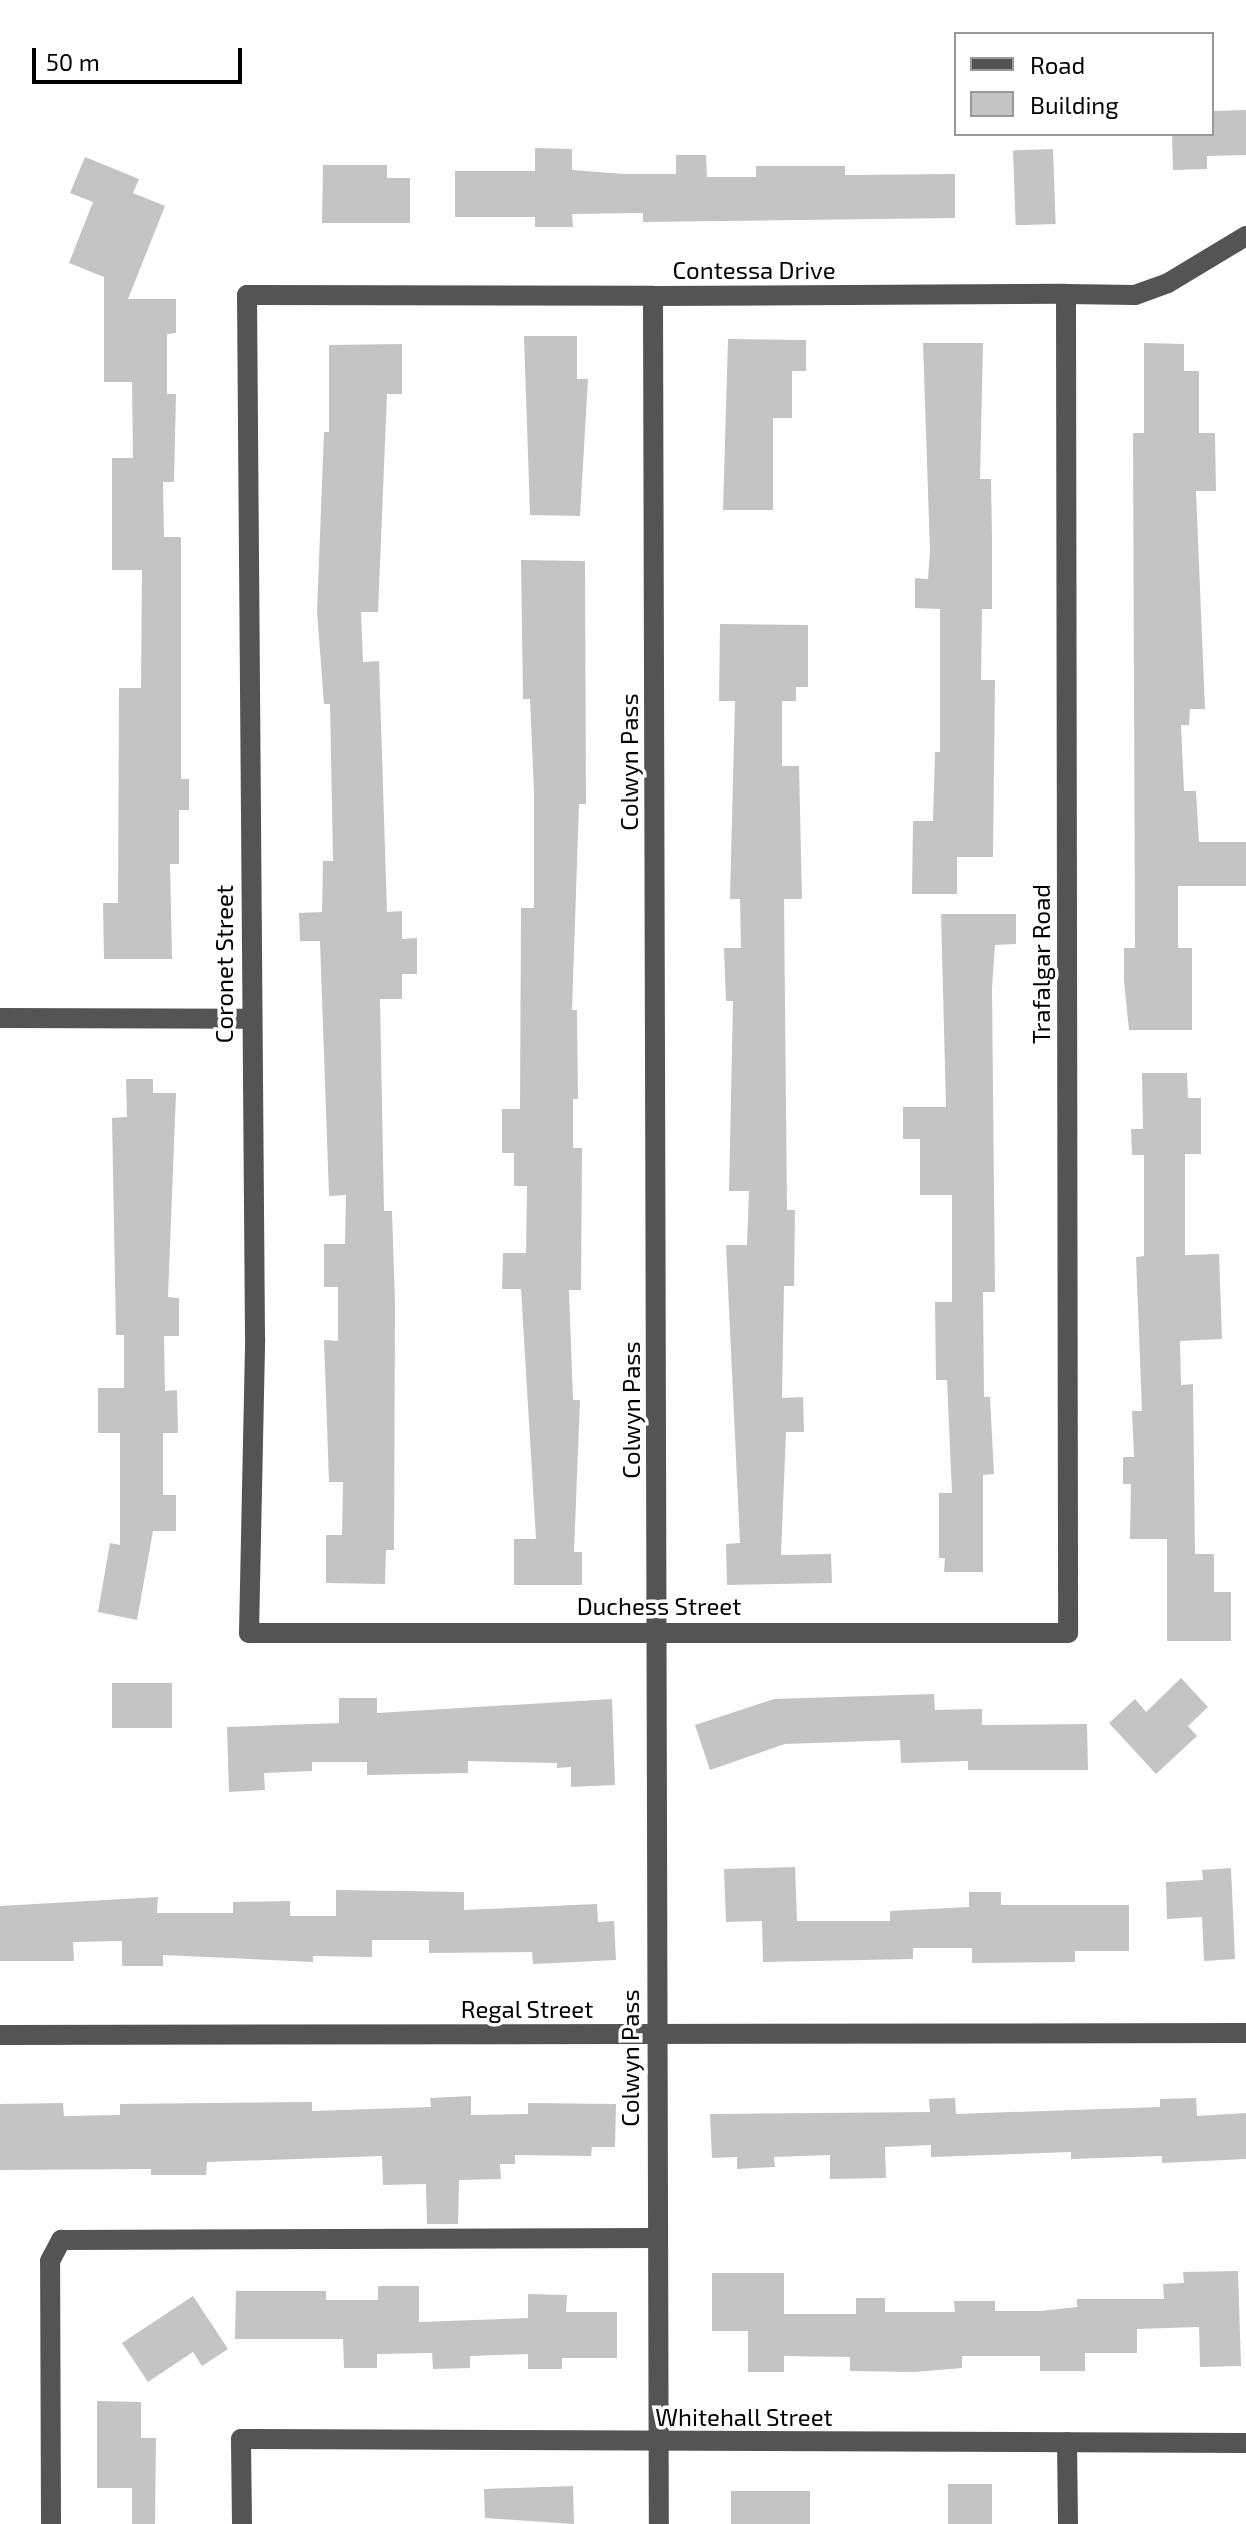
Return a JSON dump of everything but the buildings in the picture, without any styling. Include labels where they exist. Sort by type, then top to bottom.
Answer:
[{"type":"street","name":"Contessa Drive","points":[[247,295],[1135,295],[1168,283],[1246,236]]},
{"type":"street","name":"Trafalgar Road","points":[[1066,294],[1068,1633]]},
{"type":"street","name":"Coronet Street","points":[[247,295],[250,1019],[255,1338],[249,1633]]},
{"type":"street","name":"Colwyn Pass","points":[[653,296],[657,1632],[655,2035],[659,2524]]},
{"type":"street","points":[[0,1018],[250,1019]]},
{"type":"street","name":"Duchess Street","points":[[249,1633],[1068,1633]]},
{"type":"street","name":"Regal Street","points":[[0,2035],[1246,2033]]},
{"type":"street","points":[[51,2524],[50,2261],[61,2240],[657,2238]]},
{"type":"street","name":"Whitehall Street","points":[[242,2524],[241,2439],[1246,2443]]},
{"type":"street","points":[[1067,2442],[1068,2524]]}]
